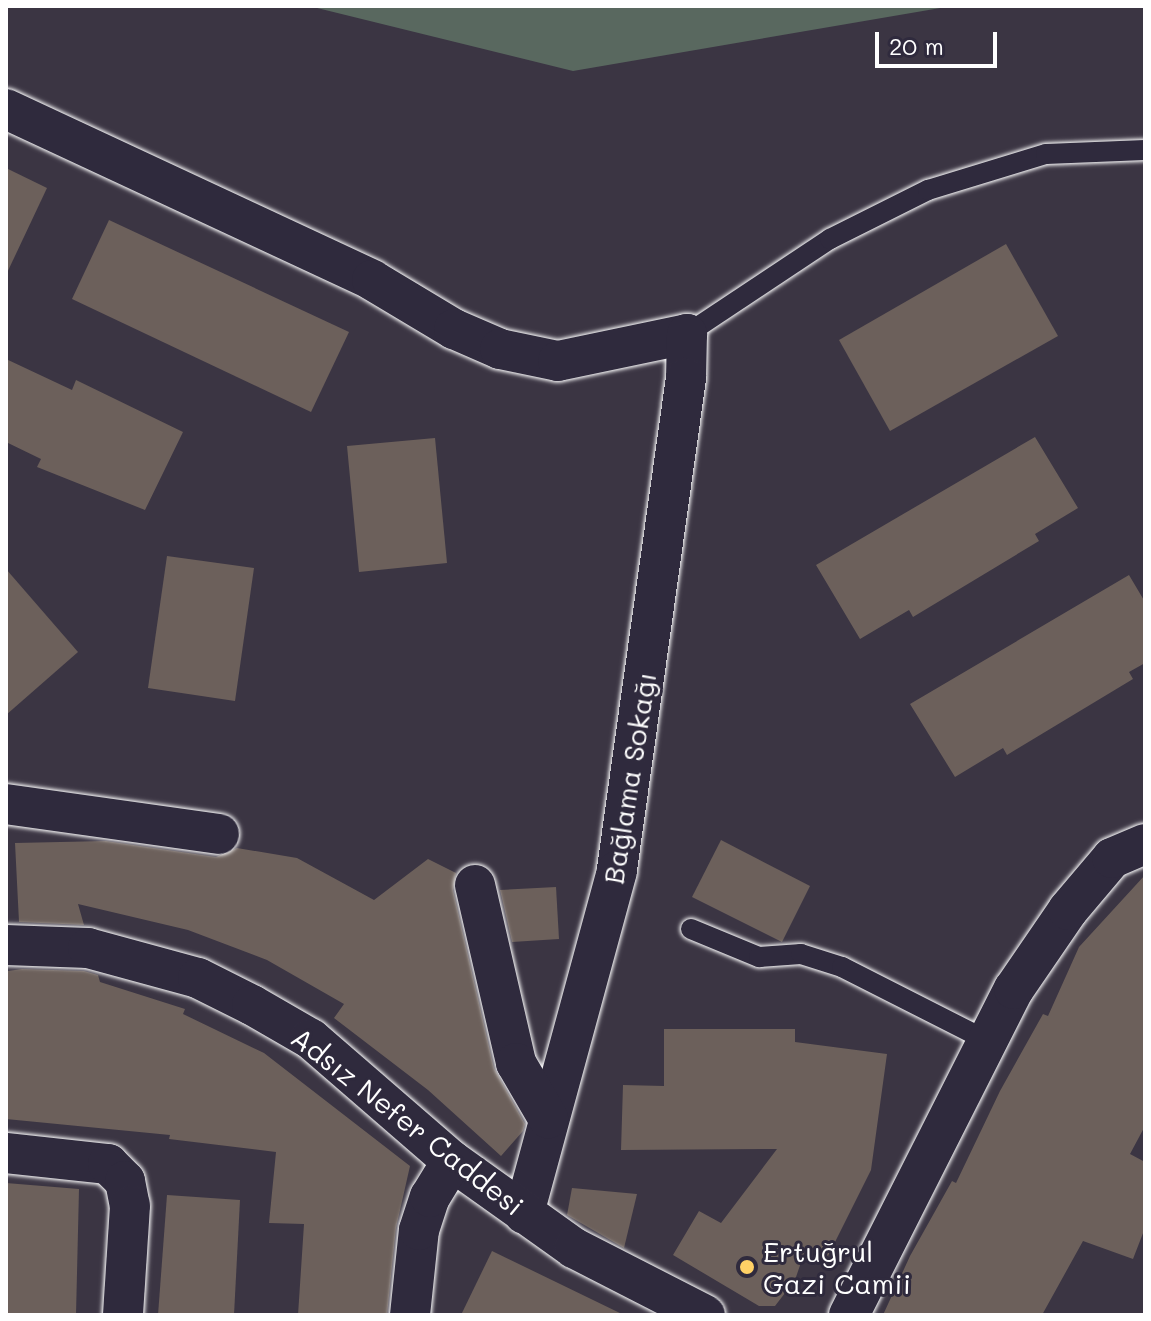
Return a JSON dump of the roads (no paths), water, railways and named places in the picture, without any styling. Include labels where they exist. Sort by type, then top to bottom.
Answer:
[{"type":"street","points":[[6,109],[372,280],[454,329],[500,349],[558,361],[687,334]]},
{"type":"street","name":"Bağlama Sokağı","points":[[524,1214],[617,871],[686,378],[687,334]]},
{"type":"street","points":[[6,804],[219,834]]},
{"type":"street","points":[[849,1315],[986,1040],[1068,910],[1112,858],[1145,844]]},
{"type":"street","points":[[475,885],[516,1063],[548,1118]]},
{"type":"street","name":"Adsız Nefer Caddesi","points":[[6,945],[88,948],[198,978],[311,1039],[452,1161],[574,1248],[703,1315]]},
{"type":"street","points":[[6,1153],[108,1164],[125,1181],[130,1206],[123,1315]]},
{"type":"street","points":[[410,1315],[419,1230],[430,1197],[452,1161]]},
{"type":"lane","points":[[687,334],[830,239],[928,190],[1046,154],[1145,150]]},
{"type":"lane","points":[[691,929],[759,957],[801,954],[842,967],[986,1040]]},
{"type":"place","name":"Ertuğrul Gazi Camii","points":[[747,1267]]}]
